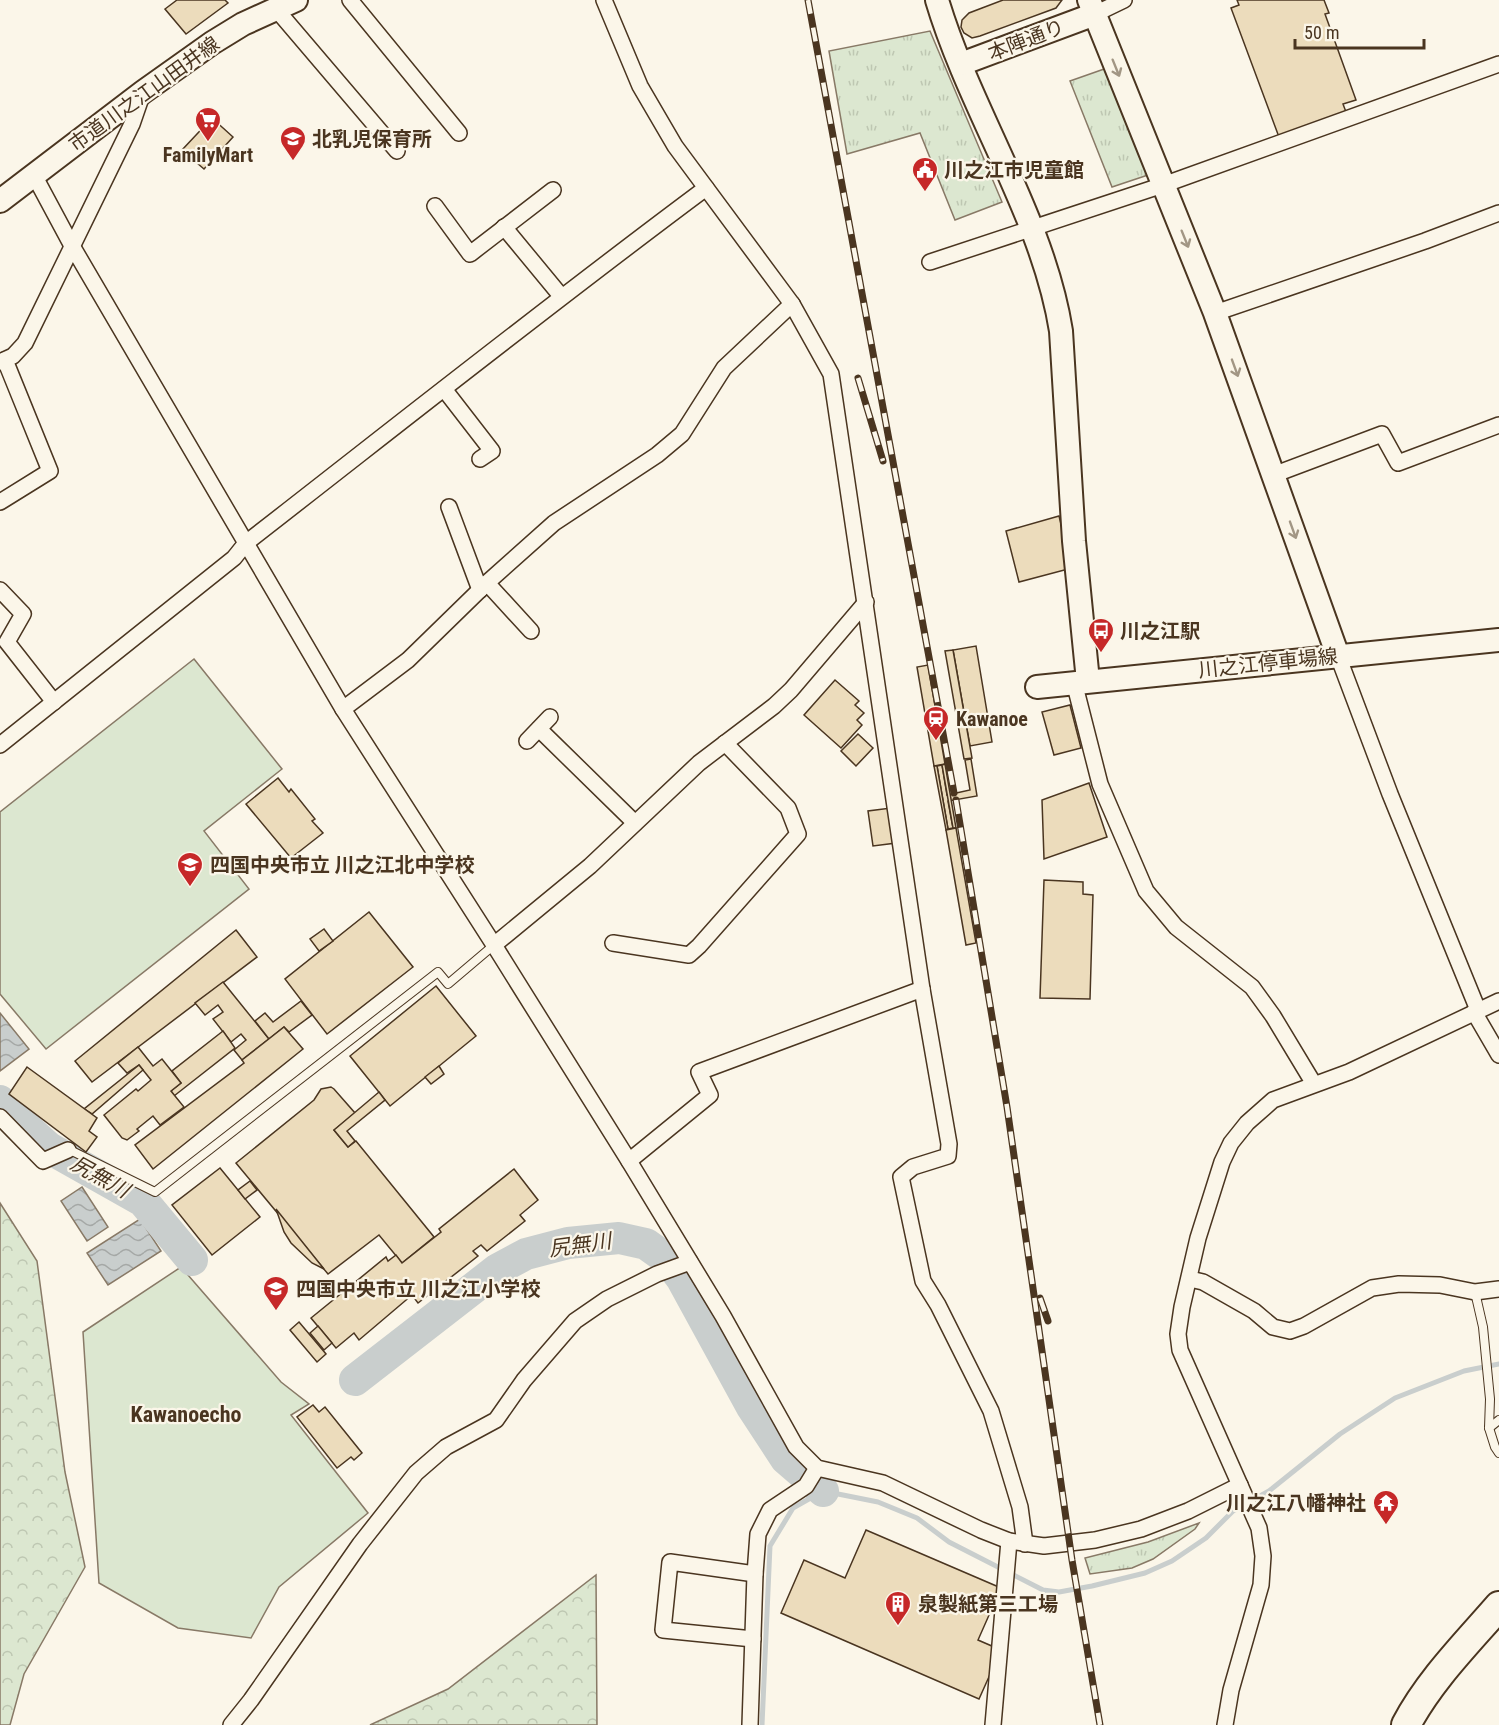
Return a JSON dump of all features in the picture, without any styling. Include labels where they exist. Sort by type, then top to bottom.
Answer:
[{"type":"highway","points":[[1406,1725],[1413,1711],[1448,1663],[1499,1606]]},
{"type":"street","points":[[350,0],[459,133]]},
{"type":"street","points":[[604,0],[640,86],[675,146],[792,304],[831,374],[922,989],[949,1144],[948,1156],[913,1167],[901,1177],[924,1281],[991,1411],[1020,1507],[1025,1544]]},
{"type":"street","points":[[937,0],[961,64],[1031,229],[1056,300],[1061,331],[1081,682],[1100,784],[1146,891],[1176,927],[1252,987],[1273,1016],[1314,1084]]},
{"type":"street","name":"本陣通り","points":[[961,64],[1092,7],[1124,0]]},
{"type":"street","points":[[286,4],[397,152]]},
{"type":"street","name":"市道川之江山田井線","points":[[0,201],[143,92],[212,43],[243,24],[286,4]]},
{"type":"street","points":[[1092,7],[1215,313],[1390,794],[1476,1011],[1499,1055]]},
{"type":"street","points":[[930,262],[1162,184],[1499,64]]},
{"type":"street","points":[[0,502],[50,471],[2,361],[13,356],[25,343],[132,124],[143,92]]},
{"type":"street","points":[[34,175],[72,246],[343,709],[629,1161],[723,1316],[796,1448],[818,1468],[883,1483],[1009,1541],[1044,1546],[1095,1540],[1141,1529],[1188,1511],[1240,1485]]},
{"type":"street","points":[[0,745],[234,558],[246,543],[561,296],[706,188]]},
{"type":"street","points":[[435,206],[470,254],[553,190]]},
{"type":"street","points":[[1215,313],[1425,241],[1499,213]]},
{"type":"street","points":[[504,227],[561,296]]},
{"type":"street","points":[[343,709],[408,660],[554,523],[657,455],[682,434],[723,368],[792,304]]},
{"type":"street","points":[[444,389],[492,451],[480,459]]},
{"type":"street","points":[[1273,475],[1382,434],[1398,463],[1499,424]]},
{"type":"street","points":[[449,507],[484,587],[531,631]]},
{"type":"street","points":[[0,590],[23,614],[7,642],[54,702]]},
{"type":"street","points":[[494,945],[590,866],[699,763],[774,706],[791,690],[866,602]]},
{"type":"street","name":"川之江停車場線","points":[[1037,687],[1499,640]]},
{"type":"street","points":[[527,741],[550,717]]},
{"type":"street","points":[[539,729],[635,824]]},
{"type":"street","points":[[613,943],[689,955],[798,834],[788,808],[725,743]]},
{"type":"street","points":[[629,1161],[710,1095],[699,1072],[922,989]]},
{"type":"street","points":[[1225,1725],[1231,1690],[1261,1585],[1263,1556],[1259,1528],[1180,1350],[1178,1334],[1198,1238],[1222,1162],[1231,1143],[1246,1123],[1273,1100],[1349,1072],[1499,1001]]},
{"type":"street","points":[[0,1117],[43,1161],[68,1150]]},
{"type":"street","points":[[231,1725],[360,1545],[416,1473],[446,1447],[496,1420],[524,1380],[574,1321],[607,1299],[657,1274],[690,1262]]},
{"type":"street","points":[[1190,1279],[1203,1282],[1254,1311],[1273,1327],[1290,1331],[1305,1326],[1372,1288],[1399,1284],[1440,1285],[1475,1292],[1499,1289]]},
{"type":"street","points":[[750,1725],[754,1574],[758,1534],[770,1510],[806,1486],[818,1468]]},
{"type":"street","points":[[993,1725],[1009,1541]]},
{"type":"street","points":[[753,1639],[663,1630],[670,1562],[754,1574]]},
{"type":"lane","points":[[68,1150],[155,1192],[438,972],[448,984],[494,945]]},
{"type":"lane","points":[[1475,1292],[1483,1327],[1490,1399],[1489,1428],[1499,1453]]},
{"type":"lane","points":[[1489,1428],[1499,1420]]},
{"type":"green space","points":[[930,31],[1002,202],[955,220],[920,133],[847,154],[829,51]]},
{"type":"green space","points":[[1107,68],[1148,175],[1112,187],[1070,81]]},
{"type":"green space","points":[[194,659],[282,769],[204,831],[249,889],[46,1049],[0,994],[0,812]]},
{"type":"green space","points":[[0,1203],[37,1261],[65,1472],[85,1567],[24,1674],[10,1725],[0,1725]]},
{"type":"green space","points":[[181,1267],[281,1382],[309,1404],[291,1415],[368,1513],[279,1587],[251,1638],[178,1628],[99,1583],[83,1332]]},
{"type":"green space","points":[[1199,1523],[1195,1529],[1153,1559],[1132,1568],[1090,1574],[1085,1558],[1148,1542]]},
{"type":"green space","points":[[596,1575],[597,1725],[370,1725],[448,1689]]},
{"type":"water","points":[[0,1013],[29,1049],[0,1071]]},
{"type":"water","points":[[82,1187],[108,1227],[87,1241],[61,1201]]},
{"type":"water","points":[[140,1219],[161,1251],[108,1285],[87,1253]]},
{"type":"building","points":[[177,0],[225,0],[228,3],[186,34],[165,9]]},
{"type":"building","points":[[1003,0],[1062,0],[1056,8],[980,36],[972,38],[964,33],[961,27],[962,20],[969,13]]},
{"type":"building","points":[[1237,0],[1324,0],[1329,13],[1325,14],[1356,100],[1343,104],[1346,112],[1279,137],[1231,8],[1239,5]]},
{"type":"building","name":"FamilyMart","points":[[212,118],[233,137],[204,169],[182,150]]},
{"type":"building","points":[[1059,516],[1072,568],[1019,582],[1006,531]]},
{"type":"building","points":[[976,646],[992,742],[970,746],[953,650]]},
{"type":"building","points":[[953,650],[972,758],[964,759],[945,651]]},
{"type":"building","points":[[928,665],[945,764],[934,766],[917,667]]},
{"type":"building","points":[[835,680],[859,701],[855,705],[864,713],[857,720],[862,725],[841,748],[804,715]]},
{"type":"building","points":[[1070,705],[1081,748],[1054,755],[1042,712]]},
{"type":"building","points":[[858,734],[873,748],[856,766],[841,751]]},
{"type":"building","points":[[971,759],[977,796],[948,801],[953,828],[948,829],[937,766],[942,765],[947,795],[970,790],[965,760]]},
{"type":"building","points":[[945,764],[956,828],[953,828],[942,765]]},
{"type":"building","points":[[934,766],[937,766],[948,829],[946,830]]},
{"type":"building","points":[[278,778],[289,792],[291,789],[315,819],[312,821],[323,833],[291,858],[246,804]]},
{"type":"building","points":[[1089,783],[1107,837],[1044,859],[1042,800]]},
{"type":"building","points":[[891,808],[896,843],[873,846],[868,811]]},
{"type":"building","points":[[956,828],[976,943],[966,945],[946,830]]},
{"type":"building","points":[[1044,880],[1083,882],[1083,894],[1093,895],[1090,999],[1040,998]]},
{"type":"building","points":[[369,912],[413,967],[327,1034],[285,979]]},
{"type":"building","points":[[324,929],[333,941],[319,951],[310,939]]},
{"type":"building","points":[[236,930],[257,957],[92,1082],[75,1061]]},
{"type":"building","points":[[223,982],[269,1039],[242,1060],[234,1050],[246,1040],[241,1034],[231,1042],[213,1019],[223,1012],[218,1005],[205,1015],[195,1003]]},
{"type":"building","points":[[436,986],[476,1036],[390,1106],[350,1056]]},
{"type":"building","points":[[301,1001],[312,1015],[289,1032],[284,1027],[269,1039],[255,1021],[265,1013],[273,1022]]},
{"type":"building","points":[[284,1027],[303,1049],[153,1169],[135,1145],[244,1063],[242,1060]]},
{"type":"building","points":[[223,1031],[235,1048],[174,1096],[171,1091],[181,1083],[172,1071]]},
{"type":"building","points":[[138,1047],[153,1066],[162,1059],[181,1083],[171,1091],[184,1107],[160,1125],[153,1116],[127,1140],[122,1138],[104,1115],[151,1080],[139,1065],[127,1073],[118,1063]]},
{"type":"building","points":[[139,1065],[143,1070],[92,1114],[84,1109]]},
{"type":"building","points":[[439,1066],[444,1074],[431,1084],[425,1077]]},
{"type":"building","points":[[27,1067],[97,1118],[89,1131],[97,1137],[86,1152],[9,1094]]},
{"type":"building","points":[[331,1087],[355,1113],[334,1130],[348,1147],[356,1141],[434,1237],[402,1263],[379,1235],[328,1274],[236,1163],[314,1100],[321,1089]]},
{"type":"building","points":[[379,1092],[385,1100],[347,1131],[355,1141],[348,1147],[334,1130]]},
{"type":"building","points":[[220,1168],[260,1217],[212,1255],[172,1205]]},
{"type":"building","points":[[514,1169],[538,1200],[520,1215],[525,1221],[487,1251],[481,1245],[473,1251],[478,1256],[418,1303],[412,1295],[359,1340],[354,1333],[336,1348],[311,1318],[386,1257],[388,1261],[396,1255],[402,1263],[441,1232],[439,1229]]},
{"type":"building","points":[[250,1181],[257,1190],[245,1199],[238,1190]]},
{"type":"building","points":[[276,1209],[324,1269],[312,1263],[291,1243],[284,1232]]},
{"type":"building","points":[[299,1322],[326,1354],[317,1362],[290,1330]]},
{"type":"building","points":[[318,1326],[332,1343],[324,1350],[310,1333]]},
{"type":"building","points":[[313,1405],[319,1412],[325,1407],[362,1453],[354,1460],[351,1457],[337,1468],[297,1417]]},
{"type":"building","name":"泉製紙第三工場","points":[[866,1530],[1001,1588],[978,1640],[1001,1650],[979,1699],[781,1613],[804,1560],[845,1578]]},
{"type":"waterway","name":"尻無川","points":[[0,1101],[49,1148],[143,1201],[192,1260]]},
{"type":"waterway","name":"尻無川","points":[[355,1380],[498,1269],[526,1254],[568,1243],[619,1238],[646,1244],[667,1259],[682,1279],[752,1407],[786,1459],[823,1491]]},
{"type":"waterway","points":[[762,1725],[770,1546],[793,1508],[823,1491],[878,1502],[917,1518],[949,1542],[1043,1590],[1059,1592],[1092,1586],[1145,1573],[1172,1561],[1206,1538],[1233,1511],[1269,1491],[1340,1434],[1395,1398],[1464,1371],[1499,1364]]},
{"type":"railway","points":[[808,0],[954,793]]},
{"type":"railway","points":[[858,378],[883,461]]},
{"type":"railway","points":[[956,800],[1007,1107],[1072,1560],[1100,1725]]},
{"type":"railway","points":[[1040,1298],[1048,1321]]},
{"type":"place","name":"FamilyMart","points":[[208,143]]},
{"type":"place","name":"北乳児保育所","points":[[293,162]]},
{"type":"place","name":"川之江市児童館","points":[[925,193]]},
{"type":"place","name":"川之江駅","points":[[1101,654]]},
{"type":"place","name":"Kawanoe","points":[[936,742]]},
{"type":"place","name":"四国中央市立 川之江北中学校","points":[[190,888]]},
{"type":"place","name":"四国中央市立 川之江小学校","points":[[276,1312]]},
{"type":"place","name":"川之江八幡神社","points":[[1386,1526]]},
{"type":"place","name":"泉製紙第三工場","points":[[898,1627]]},
{"type":"district","name":"Kawanoecho","points":[[186,1414]]}]
